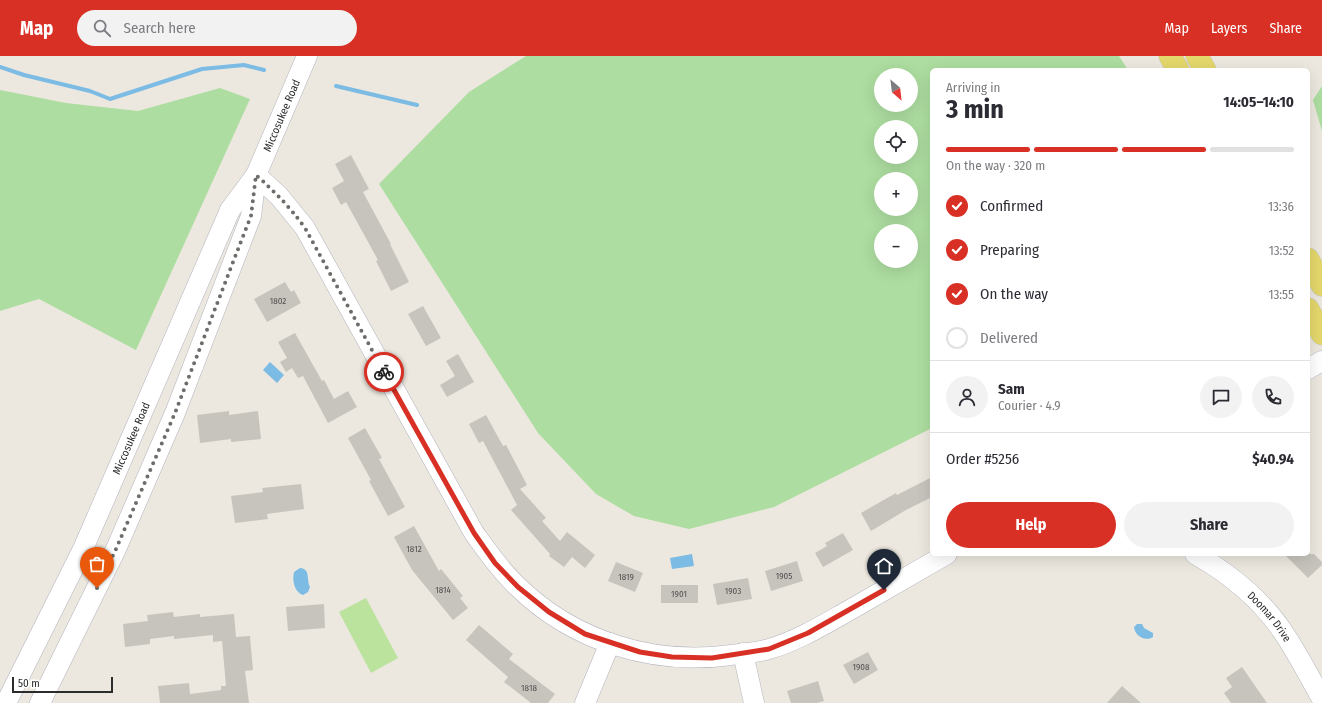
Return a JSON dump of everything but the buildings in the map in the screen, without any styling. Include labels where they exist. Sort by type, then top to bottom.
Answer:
[{"type":"main road","points":[[1170,56],[1177,68]]},
{"type":"main road","points":[[1197,56],[1204,68]]},
{"type":"main road","points":[[1310,263],[1322,285]]},
{"type":"main road","points":[[1310,313],[1322,334]]},
{"type":"street","name":"Miccosukee Road","points":[[6,703],[83,549],[230,210],[256,175],[307,56]]},
{"type":"street","name":"Miccosukee Road","points":[[40,703],[116,549],[178,406],[251,216],[256,175]]},
{"type":"street","points":[[256,175],[279,196],[305,228],[474,533],[495,563],[518,587],[549,612],[585,634],[610,644],[640,652],[672,657],[712,658],[769,649],[808,633],[944,556]]},
{"type":"street","points":[[1310,369],[1322,361]]},
{"type":"street","points":[[113,482],[139,496]]},
{"type":"street","name":"Doomar Drive","points":[[1197,556],[1226,574],[1252,596],[1272,617],[1285,635],[1322,699]]},
{"type":"street","points":[[585,703],[610,644]]},
{"type":"street","points":[[743,653],[754,703]]},
{"type":"green space","points":[[526,56],[1119,56],[1127,68],[930,68],[930,429],[774,507],[689,529],[634,516],[596,494],[538,433],[379,184],[469,92]]},
{"type":"green space","points":[[1322,86],[1322,131],[1313,100]]},
{"type":"green space","points":[[220,88],[250,99],[136,350],[39,299],[0,311],[0,90],[66,103],[138,111]]},
{"type":"green space","points":[[366,598],[398,658],[371,673],[339,612]]},
{"type":"water","points":[[270,362],[284,375],[277,383],[263,370]]},
{"type":"water","points":[[692,554],[694,566],[672,569],[670,558]]},
{"type":"water","points":[[300,568],[306,570],[310,587],[308,592],[303,595],[296,589],[293,579],[294,572]]},
{"type":"water","points":[[1137,624],[1142,624],[1144,628],[1153,633],[1153,637],[1147,639],[1138,635],[1134,627]]},
{"type":"waterway","points":[[0,67],[24,75],[90,91],[110,99],[202,69],[244,65],[264,70]]},
{"type":"waterway","points":[[336,86],[417,105]]},
{"type":"way so far","points":[[97,588],[116,549],[175,413],[251,216],[256,175],[279,196],[305,228],[384,372]]},
{"type":"route","points":[[384,372],[474,533],[495,563],[518,587],[549,612],[585,634],[610,644],[640,652],[672,657],[712,658],[769,649],[808,633],[884,590]]}]
